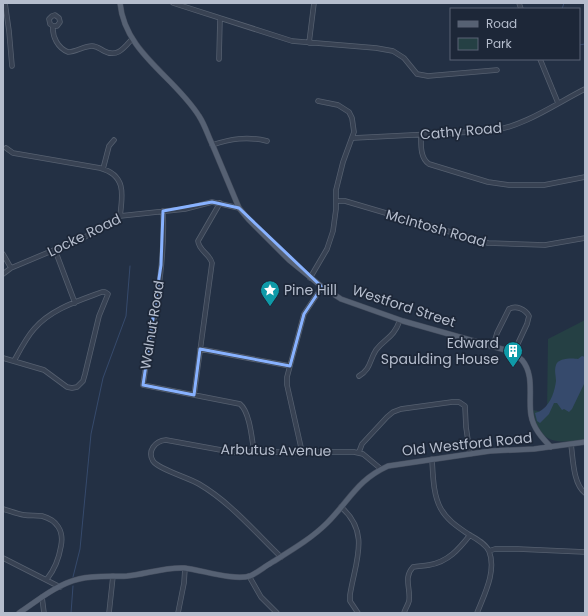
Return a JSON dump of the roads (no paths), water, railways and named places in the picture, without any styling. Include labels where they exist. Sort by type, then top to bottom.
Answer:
[{"type":"main road","name":"Westford Street","points":[[120,3],[121,14],[132,39],[192,105],[204,126],[239,208],[249,220],[289,260],[310,278],[341,299],[400,320],[493,346],[509,351],[513,354],[522,361],[528,372],[533,424],[551,447]]},
{"type":"main road","name":"Old Westford Road","points":[[249,576],[281,557],[316,533],[327,523],[362,482],[375,472],[388,466],[400,463],[490,451],[534,449],[585,442]]},
{"type":"main road","points":[[19,613],[60,587],[80,579],[127,576],[185,568],[234,577],[249,576]]},
{"type":"street","points":[[5,3],[12,66]]},
{"type":"street","points":[[173,3],[287,39],[310,43],[376,48],[393,51],[400,55],[420,76],[497,70]]},
{"type":"street","points":[[310,43],[314,3]]},
{"type":"street","points":[[219,59],[220,18]]},
{"type":"street","points":[[54,26],[53,33],[55,39],[63,49],[68,52],[92,46],[108,53],[116,53],[122,50],[132,39]]},
{"type":"street","points":[[540,60],[558,103]]},
{"type":"street","name":"Cathy Road","points":[[353,138],[501,130],[530,118],[585,89]]},
{"type":"street","points":[[310,278],[330,241],[334,223],[336,190],[353,138],[354,128],[349,112],[338,104],[318,101]]},
{"type":"street","points":[[421,135],[423,156],[425,161],[429,164],[488,182],[509,185],[544,185],[585,177]]},
{"type":"street","points":[[212,145],[235,139],[267,140]]},
{"type":"street","points":[[103,169],[108,146],[114,140]]},
{"type":"street","points":[[6,148],[13,153],[103,169],[113,174],[121,185],[123,194],[120,216]]},
{"type":"street","name":"McIntosh Road","points":[[336,201],[345,201],[488,243],[545,245],[585,238]]},
{"type":"street","name":"Locke Road","points":[[3,274],[11,268],[97,231],[111,220],[120,216],[185,209],[212,202],[239,208]]},
{"type":"street","points":[[194,395],[212,263],[210,257],[198,246],[198,241],[220,203]]},
{"type":"street","name":"Walnut Road","points":[[163,211],[164,232],[161,265],[143,385],[233,402],[243,406],[248,418],[254,452]]},
{"type":"street","points":[[55,250],[75,303]]},
{"type":"street","points":[[3,254],[11,268]]},
{"type":"street","points":[[302,452],[287,385],[287,377],[304,314],[322,287]]},
{"type":"street","points":[[3,358],[44,370],[67,387],[78,387],[86,374],[99,316],[108,294],[102,292],[48,316],[35,327],[14,361]]},
{"type":"street","points":[[493,346],[497,333],[509,310],[512,307],[516,307],[527,313],[529,316],[527,324],[513,354]]},
{"type":"street","points":[[359,376],[366,372],[375,351],[396,330],[400,320]]},
{"type":"street","points":[[200,349],[290,366]]},
{"type":"street","points":[[381,469],[359,452],[362,444],[393,412],[412,408],[459,402],[465,406],[470,454]]},
{"type":"street","name":"Arbutus Avenue","points":[[281,557],[212,492],[190,479],[157,466],[152,460],[151,454],[155,444],[166,440],[227,452],[359,452]]},
{"type":"street","points":[[571,444],[578,486],[585,493]]},
{"type":"street","points":[[432,459],[438,503],[446,516],[454,524],[489,550],[492,562],[488,583],[477,613]]},
{"type":"street","points":[[341,507],[348,514],[357,528],[359,538],[350,595],[350,601],[358,613]]},
{"type":"street","points":[[3,509],[25,515],[42,516],[54,521],[60,526],[62,541],[60,552],[54,570],[47,580]]},
{"type":"street","points":[[404,613],[409,601],[408,575],[413,567],[430,565],[446,560],[460,548],[470,535]]},
{"type":"street","points":[[489,550],[518,549],[585,552]]},
{"type":"street","points":[[3,558],[60,587]]},
{"type":"street","points":[[178,613],[184,583],[185,568]]},
{"type":"street","points":[[109,613],[112,576]]},
{"type":"street","points":[[249,576],[261,597],[278,613]]},
{"type":"street","points":[[42,598],[44,613]]},
{"type":"water","points":[[582,356],[585,357],[585,382],[572,409],[569,412],[564,409],[562,410],[557,403],[554,403],[549,414],[540,423],[537,421],[535,413],[546,406],[552,396],[556,381],[555,369],[557,363],[566,359],[578,359]]},
{"type":"waterway","points":[[562,8],[564,3]]},
{"type":"waterway","points":[[580,45],[585,44]]},
{"type":"waterway","points":[[73,577],[80,549],[91,434],[103,378],[126,316],[130,266]]},
{"type":"waterway","points":[[71,613],[73,586]]},
{"type":"place","name":"Pine Hill","points":[[270,307]]},
{"type":"place","name":"Edward Spaulding House","points":[[513,368]]}]
